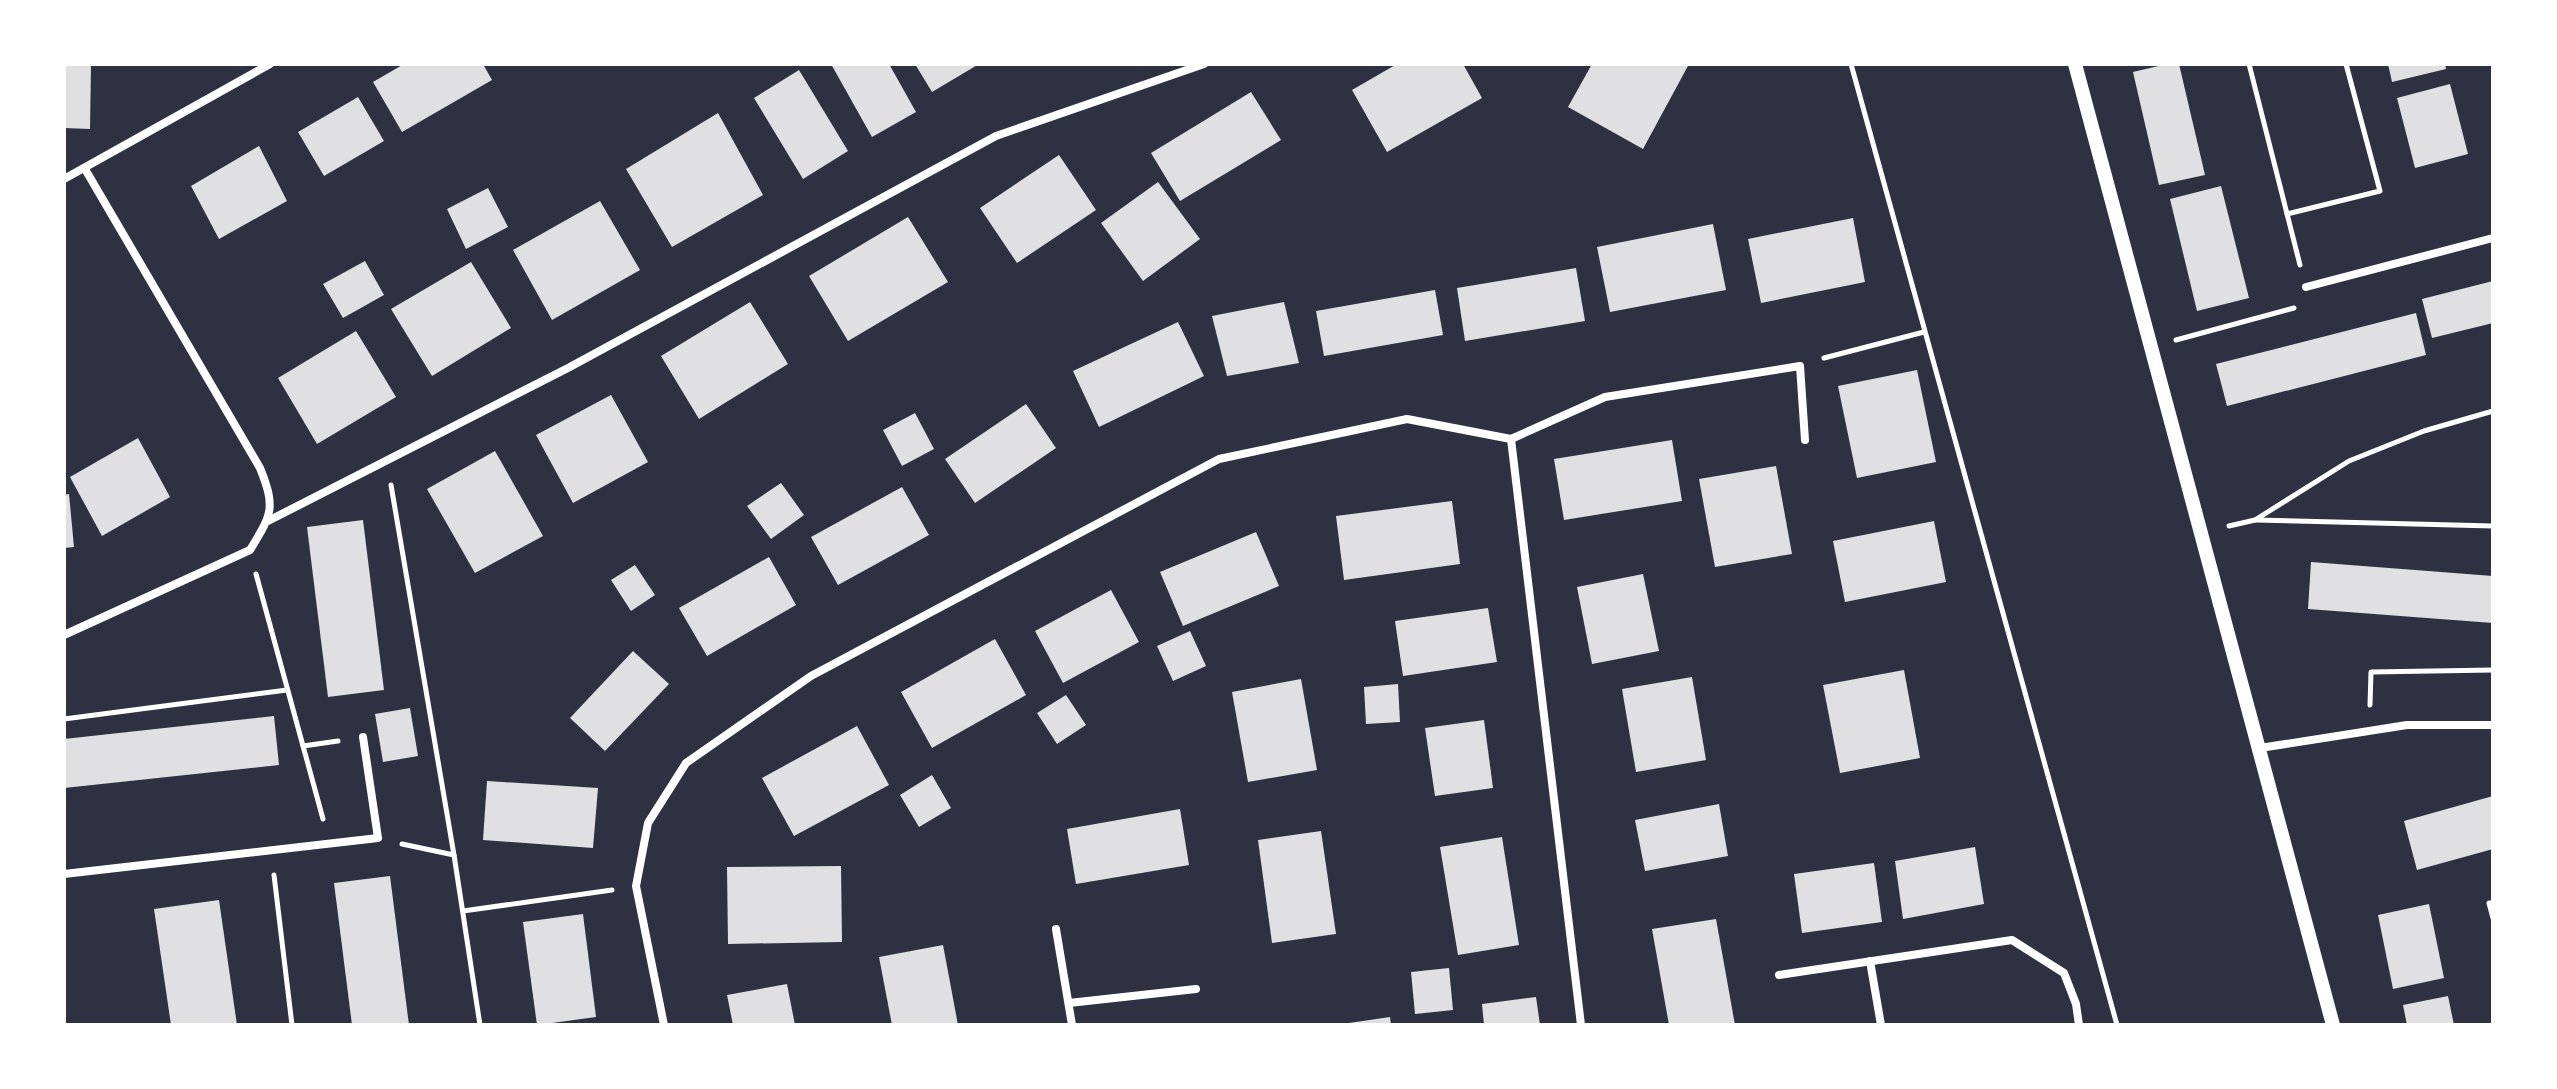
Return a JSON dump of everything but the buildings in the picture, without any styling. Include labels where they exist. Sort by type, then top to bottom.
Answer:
[{"type":"street","points":[[64,179],[270,64]]},
{"type":"street","points":[[268,521],[568,368],[996,136],[1204,64]]},
{"type":"street","points":[[2075,64],[2333,1025]]},
{"type":"street","points":[[64,635],[250,550],[268,521],[271,495],[260,468],[85,169]]},
{"type":"street","points":[[2306,287],[2493,238]]},
{"type":"street","points":[[664,1025],[636,886],[648,823],[686,763],[811,676],[1219,459],[1407,419],[1511,439],[1605,397],[1800,366],[1805,440]]},
{"type":"street","points":[[1511,439],[1581,1025]]},
{"type":"street","points":[[2260,748],[2407,725],[2493,725]]},
{"type":"street","points":[[64,874],[378,838],[363,737]]},
{"type":"street","points":[[1056,929],[1072,1025]]},
{"type":"street","points":[[1779,975],[2012,940],[2064,973],[2076,1004],[2079,1025]]},
{"type":"street","points":[[1870,961],[1881,1025]]},
{"type":"street","points":[[1069,1003],[1196,989]]},
{"type":"path","points":[[1851,64],[2117,1025]]},
{"type":"path","points":[[2152,346],[2310,304],[2249,64]]},
{"type":"path","points":[[2287,214],[2380,191],[2346,64]]},
{"type":"path","points":[[1848,351],[1924,332]]},
{"type":"path","points":[[2493,411],[2424,431],[2349,461],[2255,520],[2493,526]]},
{"type":"path","points":[[386,459],[480,1025]]},
{"type":"path","points":[[250,550],[329,844]]},
{"type":"path","points":[[2368,731],[2371,672],[2493,670]]},
{"type":"path","points":[[64,719],[287,690]]},
{"type":"path","points":[[303,746],[363,737]]},
{"type":"path","points":[[378,838],[454,855]]},
{"type":"path","points":[[271,851],[292,1025]]},
{"type":"path","points":[[463,911],[636,886]]},
{"type":"path","points":[[2493,903],[2489,903],[2493,918]]}]
